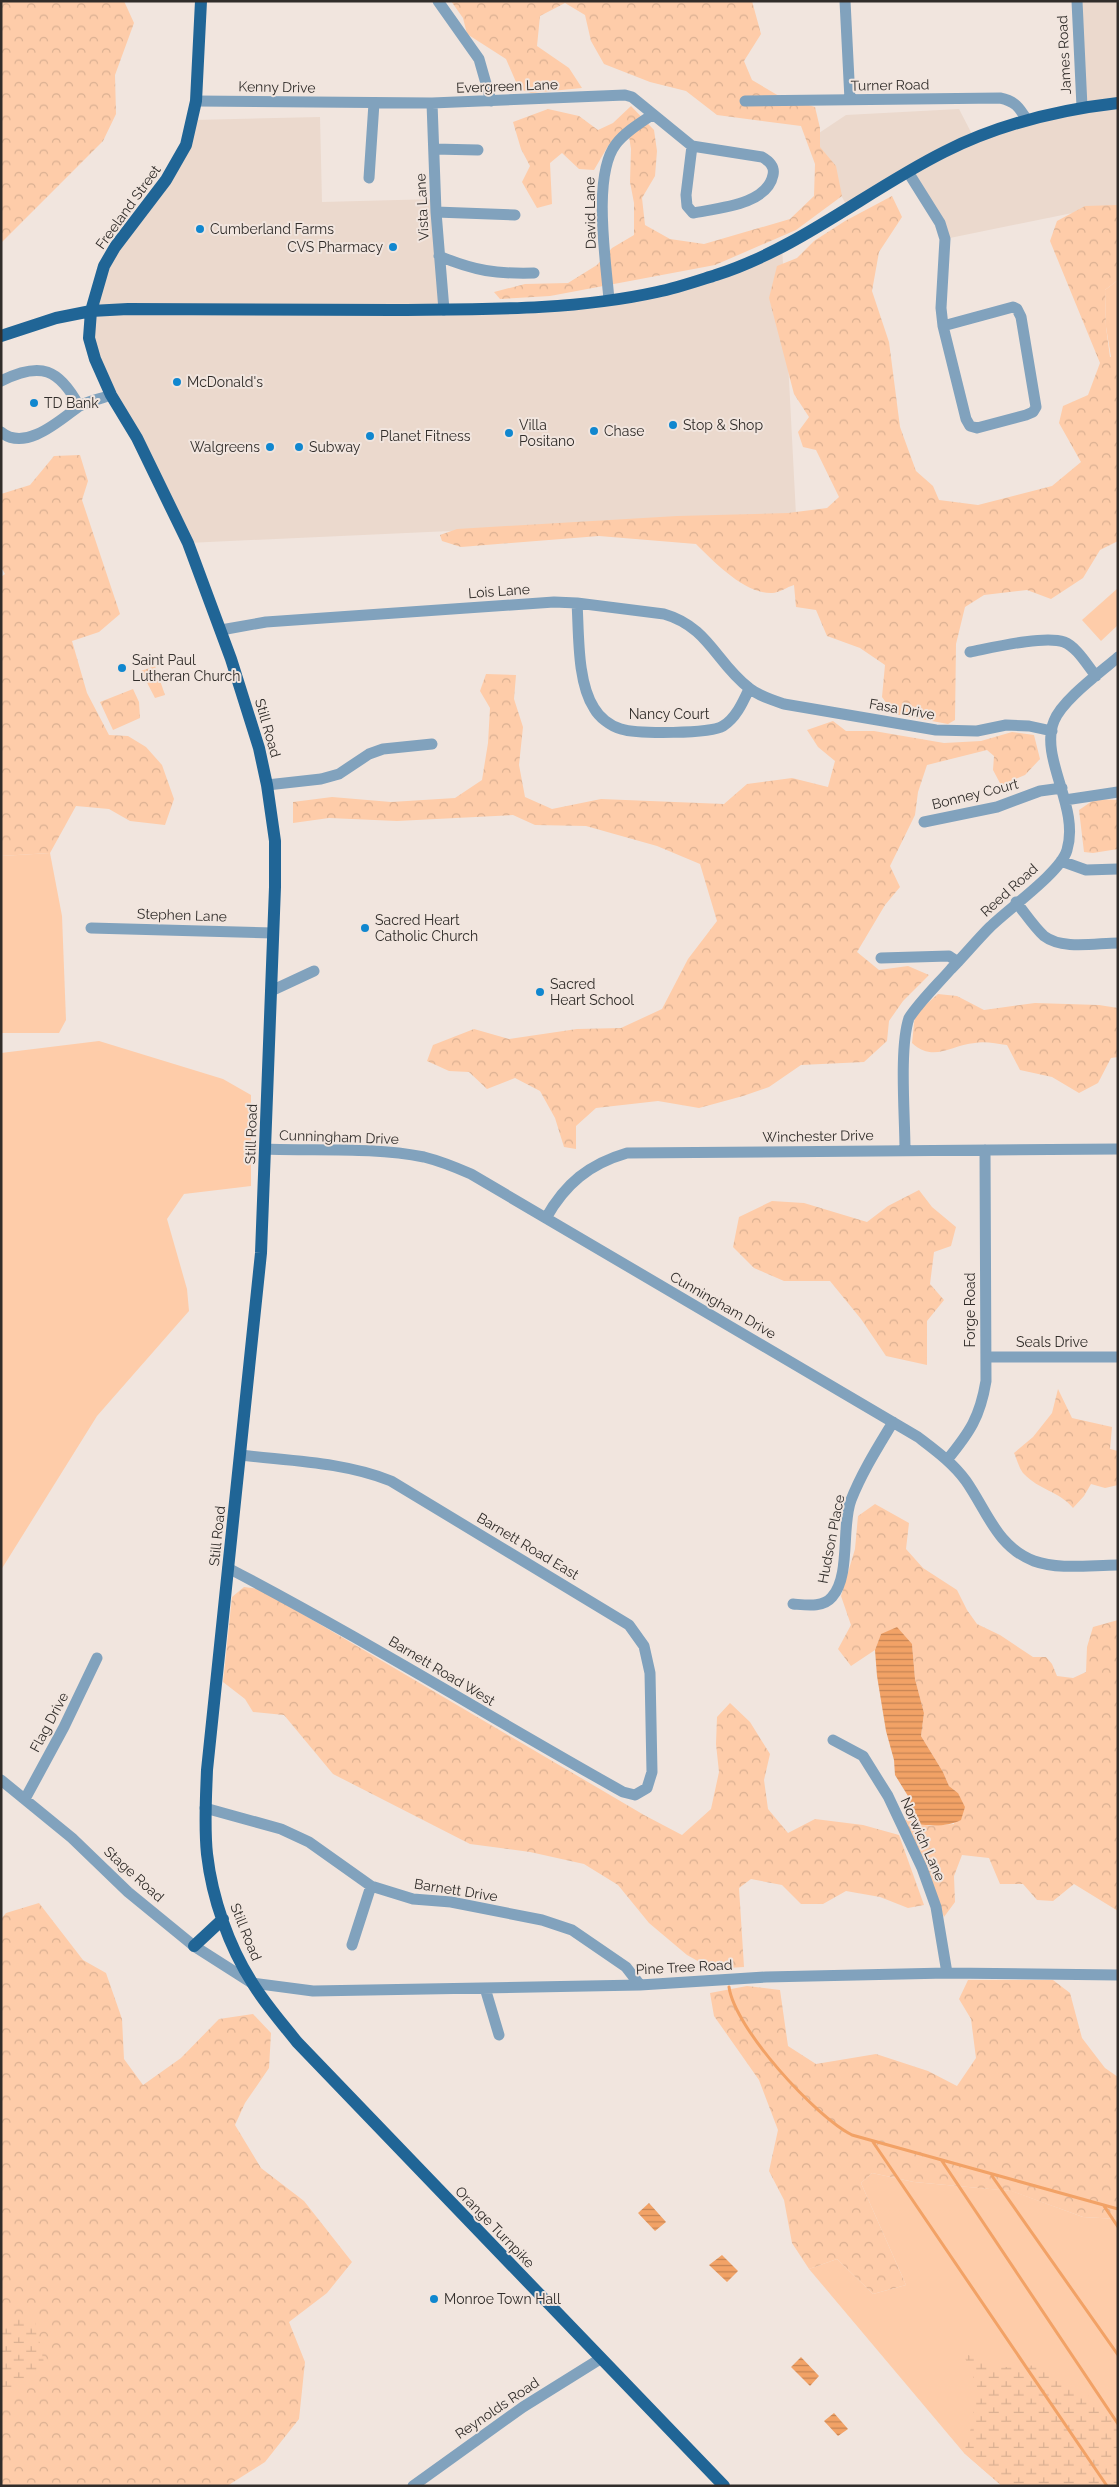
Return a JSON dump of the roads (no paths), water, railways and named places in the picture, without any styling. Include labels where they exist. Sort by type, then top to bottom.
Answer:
[{"type":"main road","name":"Freeland Street","points":[[91,312],[104,266],[115,247],[166,180],[186,145],[196,101],[201,1]]},
{"type":"main road","points":[[1,336],[56,318],[91,312],[128,309],[444,310],[609,300],[658,292],[720,274],[757,258],[823,223],[908,172],[981,134],[1027,120],[1082,107],[1118,104]]},
{"type":"main road","name":"Still Road","points":[[91,312],[89,338],[95,359],[112,395],[141,446],[188,543],[221,630],[259,748],[267,786],[274,840],[273,933],[261,1253],[206,1770],[207,1856],[223,1919],[252,1983]]},
{"type":"main road","points":[[194,1946],[223,1919]]},
{"type":"main road","name":"Orange Turnpike","points":[[252,1983],[297,2042],[724,2486]]},
{"type":"street","points":[[438,1],[479,59],[491,102]]},
{"type":"street","points":[[845,1],[850,100]]},
{"type":"street","name":"James Road","points":[[1077,1],[1082,107]]},
{"type":"street","name":"Evergreen Lane","points":[[356,103],[491,102],[625,95],[632,97],[692,146]]},
{"type":"street","name":"Turner Road","points":[[745,102],[1000,98],[1012,101],[1018,106],[1027,120]]},
{"type":"street","name":"Kenny Drive","points":[[196,101],[356,103]]},
{"type":"street","points":[[369,178],[374,103]]},
{"type":"street","name":"Vista Lane","points":[[432,103],[436,212],[444,310]]},
{"type":"street","name":"David Lane","points":[[609,300],[603,204],[606,164],[616,144],[652,114]]},
{"type":"street","points":[[692,146],[762,157],[770,161],[774,171],[772,183],[763,192],[750,199],[694,212],[687,206],[686,195],[692,146]]},
{"type":"street","points":[[434,148],[478,150]]},
{"type":"street","points":[[908,172],[940,223],[946,239],[941,308],[943,326],[966,419],[970,426],[977,428],[1033,412],[1036,406],[1021,318],[1017,309],[1013,307],[943,326]]},
{"type":"street","points":[[436,212],[515,215]]},
{"type":"street","points":[[440,256],[466,268],[482,271],[534,273]]},
{"type":"street","points":[[1,381],[36,370],[46,370],[55,374],[71,391],[79,406]]},
{"type":"street","points":[[1,432],[15,438],[31,436],[48,429],[79,406],[112,395]]},
{"type":"street","name":"Lois Lane","points":[[221,630],[275,622],[554,602],[577,603],[664,614],[677,618],[697,630],[750,689]]},
{"type":"street","name":"Nancy Court","points":[[577,603],[583,677],[589,700],[595,711],[608,723],[621,729],[659,732],[715,730],[726,724],[736,714],[750,689]]},
{"type":"street","points":[[970,652],[1030,642],[1064,642],[1074,649],[1096,676]]},
{"type":"street","name":"Reed Road","points":[[905,1150],[906,1027],[915,1009],[989,928],[1016,902],[1048,876],[1061,862],[1067,852],[1071,831],[1052,752],[1052,731],[1058,713],[1118,656]]},
{"type":"street","name":"Fasa Drive","points":[[750,689],[764,697],[784,704],[936,730],[977,731],[1006,725],[1029,726],[1052,731]]},
{"type":"street","points":[[267,786],[321,779],[339,774],[368,754],[383,749],[432,744]]},
{"type":"street","name":"Bonney Court","points":[[924,822],[997,807],[1040,792],[1062,788]]},
{"type":"street","points":[[1065,800],[1118,792]]},
{"type":"street","points":[[1061,862],[1086,870],[1118,869]]},
{"type":"street","points":[[1016,902],[1043,935],[1051,940],[1069,944],[1118,943]]},
{"type":"street","name":"Stephen Lane","points":[[91,928],[273,933]]},
{"type":"street","points":[[881,958],[949,956],[958,962]]},
{"type":"street","points":[[271,991],[314,971]]},
{"type":"street","name":"Cunningham Drive","points":[[266,1149],[381,1153],[423,1157],[471,1174],[893,1422],[947,1460],[966,1480],[1000,1537],[1015,1552],[1035,1561],[1054,1565],[1118,1565]]},
{"type":"street","name":"Winchester Drive","points":[[546,1218],[567,1186],[584,1170],[607,1158],[627,1153],[1118,1149]]},
{"type":"street","name":"Forge Road","points":[[947,1460],[969,1434],[982,1406],[986,1381],[985,1150]]},
{"type":"street","name":"Seals Drive","points":[[986,1357],[1118,1357]]},
{"type":"street","name":"Hudson Place","points":[[792,1604],[819,1604],[831,1599],[836,1593],[841,1579],[850,1502],[868,1463],[893,1422]]},
{"type":"street","name":"Barnett Road East","points":[[240,1454],[336,1466],[369,1472],[391,1481],[629,1625],[644,1646],[650,1673],[652,1772],[647,1788],[641,1793]]},
{"type":"street","name":"Barnett Road West","points":[[228,1568],[331,1622],[489,1717],[623,1792],[635,1795],[641,1793]]},
{"type":"street","name":"Flag Drive","points":[[25,1799],[64,1727],[97,1658]]},
{"type":"street","name":"Norwich Lane","points":[[833,1740],[863,1756],[888,1796],[922,1868],[936,1907],[947,1973]]},
{"type":"street","name":"Stage Road","points":[[1,1780],[72,1838],[128,1892],[194,1946],[252,1983]]},
{"type":"street","name":"Barnett Drive","points":[[206,1808],[281,1829],[309,1842],[371,1886],[413,1899],[451,1902],[542,1920],[572,1930],[626,1967],[640,1985]]},
{"type":"street","points":[[352,1945],[371,1886]]},
{"type":"street","name":"Pine Tree Road","points":[[252,1983],[313,1991],[640,1985],[766,1977],[947,1973],[1118,1975]]},
{"type":"street","points":[[485,1988],[499,2035]]},
{"type":"street","name":"Reynolds Road","points":[[414,2486],[523,2407],[600,2359]]},
{"type":"waterway","points":[[729,1987],[734,2005],[746,2025],[779,2070],[818,2110],[852,2135],[1118,2209]]},
{"type":"waterway","points":[[873,2142],[1107,2486]]},
{"type":"waterway","points":[[942,2161],[1118,2424]]},
{"type":"waterway","points":[[992,2176],[1118,2355]]},
{"type":"waterway","points":[[1104,2206],[1118,2227]]},
{"type":"place","name":"Cumberland Farms","points":[[200,229]]},
{"type":"place","name":"CVS Pharmacy","points":[[393,247]]},
{"type":"place","name":"McDonald's","points":[[177,382]]},
{"type":"place","name":"TD Bank","points":[[34,403]]},
{"type":"place","name":"Stop & Shop","points":[[673,425]]},
{"type":"place","name":"Chase","points":[[594,431]]},
{"type":"place","name":"Villa Positano","points":[[509,433]]},
{"type":"place","name":"Planet Fitness","points":[[370,436]]},
{"type":"place","name":"Walgreens","points":[[270,447]]},
{"type":"place","name":"Subway","points":[[299,447]]},
{"type":"place","name":"Saint Paul Lutheran Church","points":[[122,668]]},
{"type":"place","name":"Sacred Heart Catholic Church","points":[[365,928]]},
{"type":"place","name":"Sacred Heart School","points":[[540,992]]},
{"type":"place","name":"Monroe Town Hall","points":[[434,2299]]}]
